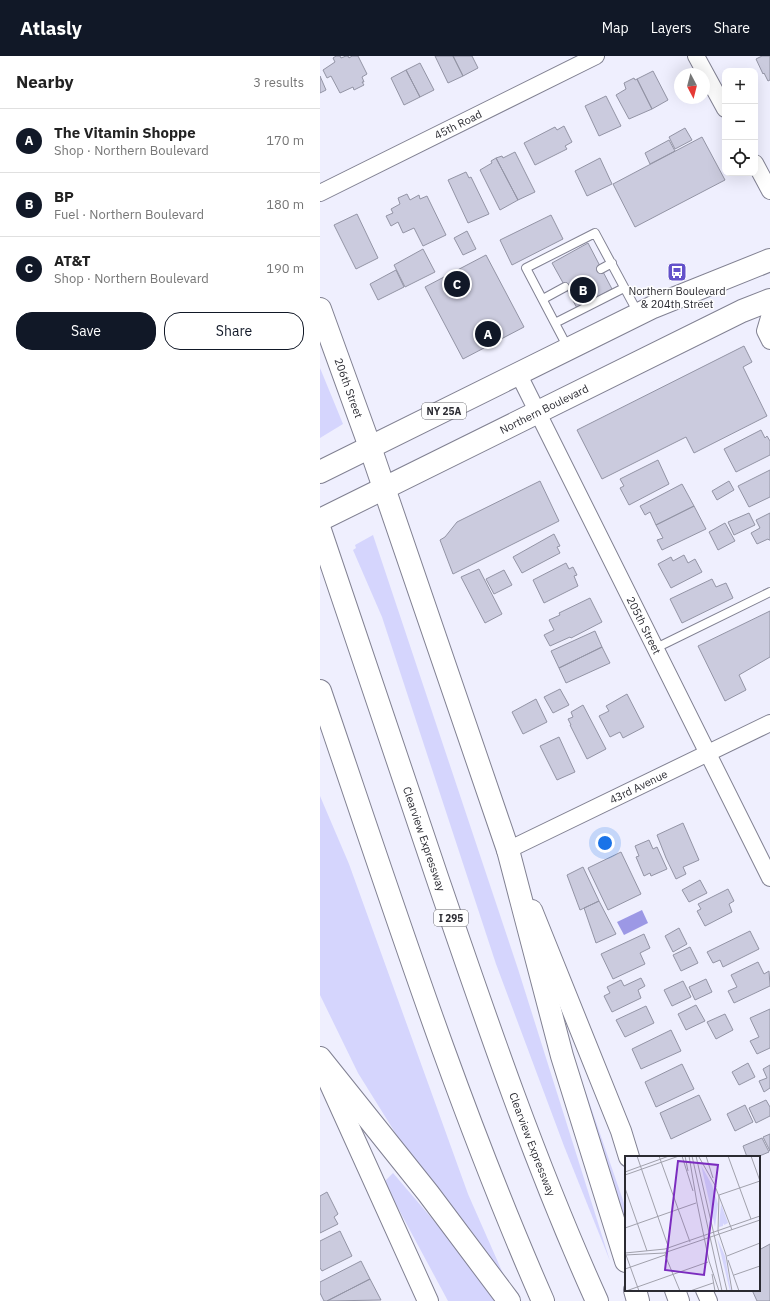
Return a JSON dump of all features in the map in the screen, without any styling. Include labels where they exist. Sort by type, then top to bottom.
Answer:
[{"type":"main road","points":[[645,310],[770,260]]},
{"type":"main road","name":"Northern Boulevard","points":[[320,520],[742,311],[770,300]]},
{"type":"main road","name":"206th Street","points":[[320,309],[373,457]]},
{"type":"main road","name":"NY 25A","points":[[320,472],[342,461],[373,457],[518,374],[645,310]]},
{"type":"main road","points":[[373,457],[508,850],[562,1056],[625,1258]]},
{"type":"main road","name":"Clearview Expressway","points":[[320,530],[474,985],[522,1117],[575,1252],[597,1301]]},
{"type":"main road","points":[[320,691],[466,1114],[543,1301]]},
{"type":"main road","points":[[320,1058],[428,1193],[509,1301]]},
{"type":"main road","points":[[635,1291],[638,1301]]},
{"type":"street","name":"45th Road","points":[[320,193],[596,56]]},
{"type":"street","points":[[696,56],[722,104]]},
{"type":"street","points":[[758,169],[770,191]]},
{"type":"street","points":[[770,314],[765,331],[770,341]]},
{"type":"street","name":"205th Street","points":[[518,374],[770,878]]},
{"type":"street","name":"43rd Avenue","points":[[508,850],[770,723]]},
{"type":"street","points":[[508,850],[621,1131],[629,1156]]},
{"type":"street","points":[[320,1062],[428,1301]]},
{"type":"street","points":[[621,1131],[634,1156]]},
{"type":"street","points":[[675,1291],[679,1301]]},
{"type":"street","points":[[704,1291],[709,1301]]},
{"type":"lane","points":[[568,348],[526,268],[595,233],[624,288],[645,310]]},
{"type":"lane","points":[[601,268],[612,263]]},
{"type":"lane","points":[[543,299],[565,287]]},
{"type":"lane","points":[[556,323],[624,288]]},
{"type":"lane","points":[[656,648],[770,592]]},
{"type":"shaded area","points":[[320,368],[343,424],[320,438]]},
{"type":"shaded area","points":[[373,535],[518,969],[610,1261],[564,1146],[496,964],[382,617],[353,550],[356,548],[355,545]]},
{"type":"shaded area","points":[[320,796],[349,864],[468,1194],[505,1278],[424,1179],[358,1073],[320,995]]},
{"type":"shaded area","points":[[642,910],[648,923],[624,935],[617,922]]},
{"type":"shaded area","points":[[576,1064],[625,1206],[625,1234]]},
{"type":"shaded area","points":[[393,1173],[464,1256],[496,1301],[448,1301],[384,1182]]},
{"type":"building","points":[[340,56],[341,58],[348,56],[349,58],[352,56],[358,56],[367,74],[362,77],[364,82],[362,82],[364,85],[354,90],[353,87],[340,93],[331,76],[327,78],[323,70],[335,62],[333,58]]},
{"type":"building","points":[[435,56],[453,56],[463,76],[448,83]]},
{"type":"building","points":[[453,56],[472,56],[478,68],[463,76]]},
{"type":"building","points":[[762,56],[770,56],[770,80],[768,81],[756,59]]},
{"type":"building","points":[[420,63],[434,90],[420,97],[406,70]]},
{"type":"building","points":[[406,70],[420,97],[404,105],[391,78]]},
{"type":"building","points":[[653,71],[668,100],[652,109],[637,79]]},
{"type":"building","points":[[320,76],[326,90],[320,93]]},
{"type":"building","points":[[634,78],[635,80],[637,79],[652,109],[629,119],[616,95],[626,89],[624,83]]},
{"type":"building","points":[[606,96],[621,126],[599,136],[585,106]]},
{"type":"building","points":[[564,126],[572,142],[565,146],[567,149],[535,165],[524,143],[555,127],[557,130]]},
{"type":"building","points":[[685,128],[692,140],[675,149],[669,137]]},
{"type":"building","points":[[702,137],[725,180],[635,227],[613,184]]},
{"type":"building","points":[[669,140],[675,151],[650,164],[645,153]]},
{"type":"building","points":[[515,152],[535,192],[518,200],[496,158],[502,156],[503,158]]},
{"type":"building","points":[[496,158],[518,200],[500,210],[480,170],[492,163],[491,161]]},
{"type":"building","points":[[600,158],[612,184],[587,196],[575,171]]},
{"type":"building","points":[[466,172],[469,178],[471,177],[489,214],[468,223],[448,180]]},
{"type":"building","points":[[407,194],[410,200],[419,195],[420,199],[427,196],[446,235],[423,246],[414,228],[403,233],[398,222],[391,226],[386,216],[393,213],[391,209],[400,204],[398,198]]},
{"type":"building","points":[[357,214],[378,258],[356,269],[334,225]]},
{"type":"building","points":[[551,215],[563,239],[512,265],[500,240]]},
{"type":"building","points":[[467,231],[476,249],[463,255],[454,238]]},
{"type":"building","points":[[588,243],[612,289],[577,308],[552,263]]},
{"type":"building","points":[[423,249],[435,272],[405,287],[394,265]]},
{"type":"building","points":[[486,255],[524,327],[463,359],[425,287]]},
{"type":"building","points":[[396,270],[404,287],[378,300],[370,284]]},
{"type":"building","points":[[744,346],[752,362],[743,367],[767,416],[694,453],[686,437],[602,479],[577,430]]},
{"type":"building","points":[[761,430],[765,438],[767,436],[770,441],[770,455],[736,472],[724,449]]},
{"type":"building","points":[[658,460],[669,484],[629,505],[620,488],[624,486],[620,479]]},
{"type":"building","points":[[770,470],[770,497],[749,507],[738,486]]},
{"type":"building","points":[[540,481],[559,521],[453,574],[440,540],[445,537],[457,522]]},
{"type":"building","points":[[729,481],[734,490],[717,500],[712,491]]},
{"type":"building","points":[[682,484],[694,506],[656,525],[650,512],[645,515],[640,506]]},
{"type":"building","points":[[694,506],[706,529],[662,550],[657,540],[663,538],[656,525]]},
{"type":"building","points":[[749,513],[755,525],[734,535],[728,522]]},
{"type":"building","points":[[770,513],[770,540],[768,539],[757,544],[751,533],[760,528],[756,520]]},
{"type":"building","points":[[725,523],[735,541],[718,550],[709,532]]},
{"type":"building","points":[[554,534],[560,546],[557,547],[560,553],[522,573],[513,557]]},
{"type":"building","points":[[684,555],[688,563],[695,559],[702,572],[671,588],[658,564],[671,557],[673,561]]},
{"type":"building","points":[[566,563],[569,569],[573,567],[577,575],[574,576],[578,586],[544,603],[533,580]]},
{"type":"building","points":[[479,569],[502,614],[485,623],[461,577]]},
{"type":"building","points":[[504,570],[512,585],[494,594],[486,579]]},
{"type":"building","points":[[712,579],[716,587],[726,583],[733,598],[682,623],[670,599]]},
{"type":"building","points":[[590,598],[602,622],[571,638],[570,637],[550,646],[544,635],[554,630],[549,620],[560,615],[559,613]]},
{"type":"building","points":[[770,611],[770,657],[739,675],[746,690],[725,701],[698,646]]},
{"type":"building","points":[[595,631],[602,647],[559,668],[551,651]]},
{"type":"building","points":[[602,647],[610,663],[566,683],[559,668]]},
{"type":"building","points":[[560,689],[569,705],[553,713],[544,697]]},
{"type":"building","points":[[627,694],[644,727],[623,738],[620,732],[610,737],[599,716],[609,711],[606,706]]},
{"type":"building","points":[[536,699],[547,722],[523,734],[512,712]]},
{"type":"building","points":[[583,705],[606,749],[587,759],[568,719],[573,717],[571,712]]},
{"type":"building","points":[[559,737],[575,772],[557,780],[540,746]]},
{"type":"building","points":[[683,823],[699,860],[683,867],[686,874],[676,879],[657,835]]},
{"type":"building","points":[[649,840],[653,849],[657,847],[667,869],[651,876],[650,873],[644,876],[636,857],[639,856],[635,846]]},
{"type":"building","points":[[621,852],[641,894],[608,910],[588,868]]},
{"type":"building","points":[[583,867],[599,901],[580,910],[567,875]]},
{"type":"building","points":[[700,880],[707,893],[689,902],[682,890]]},
{"type":"building","points":[[728,889],[734,901],[729,904],[732,912],[705,926],[697,911],[701,909],[698,904]]},
{"type":"building","points":[[599,901],[616,934],[596,943],[584,908]]},
{"type":"building","points":[[679,928],[687,944],[673,952],[665,936]]},
{"type":"building","points":[[750,931],[759,949],[723,967],[720,960],[713,963],[707,952]]},
{"type":"building","points":[[644,934],[650,948],[640,953],[645,964],[613,979],[601,954]]},
{"type":"building","points":[[690,947],[698,963],[681,971],[673,955]]},
{"type":"building","points":[[758,962],[764,974],[769,971],[770,986],[734,1003],[728,991],[737,987],[731,975]]},
{"type":"building","points":[[641,978],[645,986],[638,990],[641,998],[612,1012],[604,996],[610,993],[607,987],[621,980],[624,986]]},
{"type":"building","points":[[706,979],[712,992],[695,1000],[689,987]]},
{"type":"building","points":[[683,981],[691,997],[672,1006],[664,990]]},
{"type":"building","points":[[696,1005],[705,1021],[686,1030],[678,1014]]},
{"type":"building","points":[[646,1006],[654,1023],[625,1037],[616,1020]]},
{"type":"building","points":[[770,1009],[770,1048],[757,1054],[750,1041],[759,1037],[750,1018]]},
{"type":"building","points":[[725,1014],[733,1030],[716,1039],[707,1022]]},
{"type":"building","points":[[671,1030],[681,1051],[641,1069],[632,1049]]},
{"type":"building","points":[[748,1063],[755,1077],[739,1085],[732,1072]]},
{"type":"building","points":[[682,1064],[694,1089],[656,1107],[645,1082]]},
{"type":"building","points":[[770,1065],[770,1088],[764,1092],[759,1081],[767,1078],[763,1069]]},
{"type":"building","points":[[699,1095],[711,1120],[671,1139],[660,1113]]},
{"type":"building","points":[[766,1100],[770,1107],[770,1116],[756,1123],[749,1108]]},
{"type":"building","points":[[745,1105],[753,1122],[735,1131],[727,1114]]},
{"type":"building","points":[[770,1134],[770,1151],[763,1137]]},
{"type":"building","points":[[762,1138],[769,1152],[759,1156],[747,1156],[743,1146]]},
{"type":"building","points":[[327,1192],[338,1214],[334,1217],[338,1224],[320,1233],[320,1196]]},
{"type":"building","points":[[340,1231],[352,1256],[322,1271],[320,1268],[320,1241]]},
{"type":"building","points":[[770,1244],[770,1301],[757,1301],[752,1291],[760,1291],[760,1249]]},
{"type":"building","points":[[361,1261],[370,1279],[327,1301],[324,1301],[320,1293],[320,1282]]},
{"type":"building","points":[[370,1279],[381,1300],[327,1301]]},
{"type":"place","name":"Northern Boulevard & 204th Street","points":[[677,272]]},
{"type":"place","name":"AT&T","points":[[457,284]]},
{"type":"place","name":"BP","points":[[583,290]]},
{"type":"place","name":"The Vitamin Shoppe","points":[[488,334]]}]
